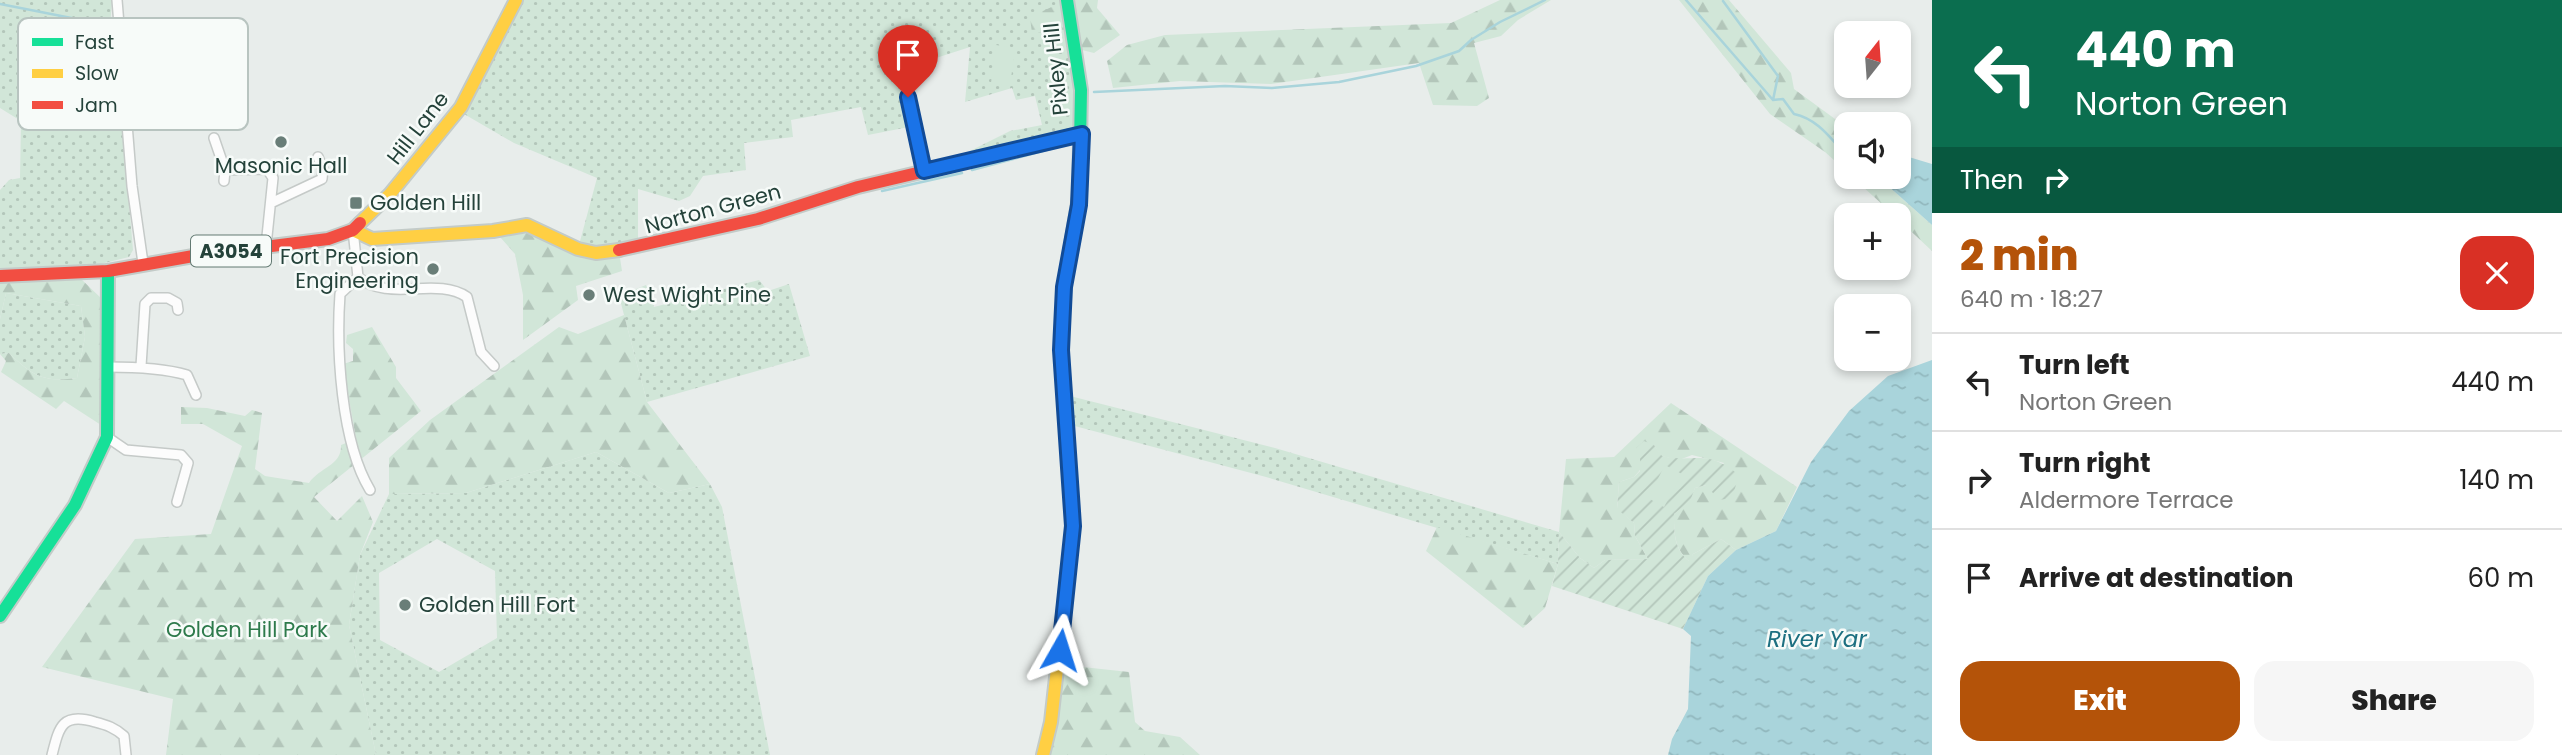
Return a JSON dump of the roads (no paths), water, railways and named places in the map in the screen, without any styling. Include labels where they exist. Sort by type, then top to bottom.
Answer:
[{"type":"street","points":[[117,0],[118,18]]},
{"type":"street","name":"Hill Lane","points":[[353,230],[390,194],[461,107],[516,0]]},
{"type":"street","name":"Pixley Hill","points":[[1043,755],[1054,698],[1073,526],[1061,350],[1064,287],[1079,205],[1082,134],[1081,90],[1067,0]]},
{"type":"street","points":[[902,73],[924,171]]},
{"type":"street","points":[[127,130],[143,263]]},
{"type":"street","name":"Norton Green","points":[[353,230],[372,239],[493,231],[527,225],[578,249],[596,253],[632,249],[758,219],[858,187],[1082,134]]},
{"type":"street","points":[[214,138],[225,170],[224,181]]},
{"type":"street","points":[[273,202],[322,179],[323,169],[318,157]]},
{"type":"street","points":[[225,170],[267,169],[273,178],[273,202],[266,246]]},
{"type":"street","points":[[353,230],[358,277],[365,283],[382,288],[455,289],[467,297],[481,352],[494,366]]},
{"type":"street","name":"A3054","points":[[0,276],[108,271],[143,263],[328,239],[353,230]]},
{"type":"street","points":[[0,616],[76,501],[103,452],[107,437],[108,271]]},
{"type":"street","points":[[358,277],[340,294],[339,377],[360,474],[370,490]]},
{"type":"street","points":[[141,366],[145,304],[151,298],[168,298],[177,303],[178,310]]},
{"type":"street","points":[[108,367],[141,366],[189,371],[196,396]]},
{"type":"street","points":[[107,437],[126,450],[181,455],[188,463],[177,502]]},
{"type":"street","points":[[52,755],[58,730],[67,721],[78,717],[115,728],[124,736],[126,755]]},
{"type":"water","points":[[1911,158],[1932,164],[1932,225],[1911,206],[1911,203],[1907,203],[1892,189],[1911,189]]},
{"type":"water","name":"River Yar","points":[[1932,360],[1932,755],[1668,755],[1672,739],[1688,709],[1691,636],[1683,629],[1708,576],[1736,550],[1776,531],[1811,462],[1849,411],[1888,376],[1911,371],[1911,368]]},
{"type":"waterway","points":[[1094,92],[1225,86],[1272,88],[1339,82],[1416,66],[1459,51],[1500,22],[1545,0]]},
{"type":"waterway","points":[[1686,0],[1773,100]]},
{"type":"waterway","points":[[1723,1],[1778,76],[1773,100]]},
{"type":"waterway","points":[[0,4],[71,18]]},
{"type":"waterway","points":[[1773,100],[1783,99],[1794,114],[1810,120],[1834,142]]},
{"type":"waterway","points":[[972,170],[1065,145]]},
{"type":"waterway","points":[[882,191],[962,173]]},
{"type":"place","name":"Masonic Hall","points":[[281,142]]},
{"type":"place","name":"Golden Hill","points":[[356,203]]},
{"type":"place","name":"Fort Precision Engineering","points":[[433,269]]},
{"type":"place","name":"West Wight Pine","points":[[589,295]]},
{"type":"place","name":"Golden Hill Fort","points":[[405,605]]},
{"type":"park label","name":"Golden Hill Park","points":[[247,630]]}]
